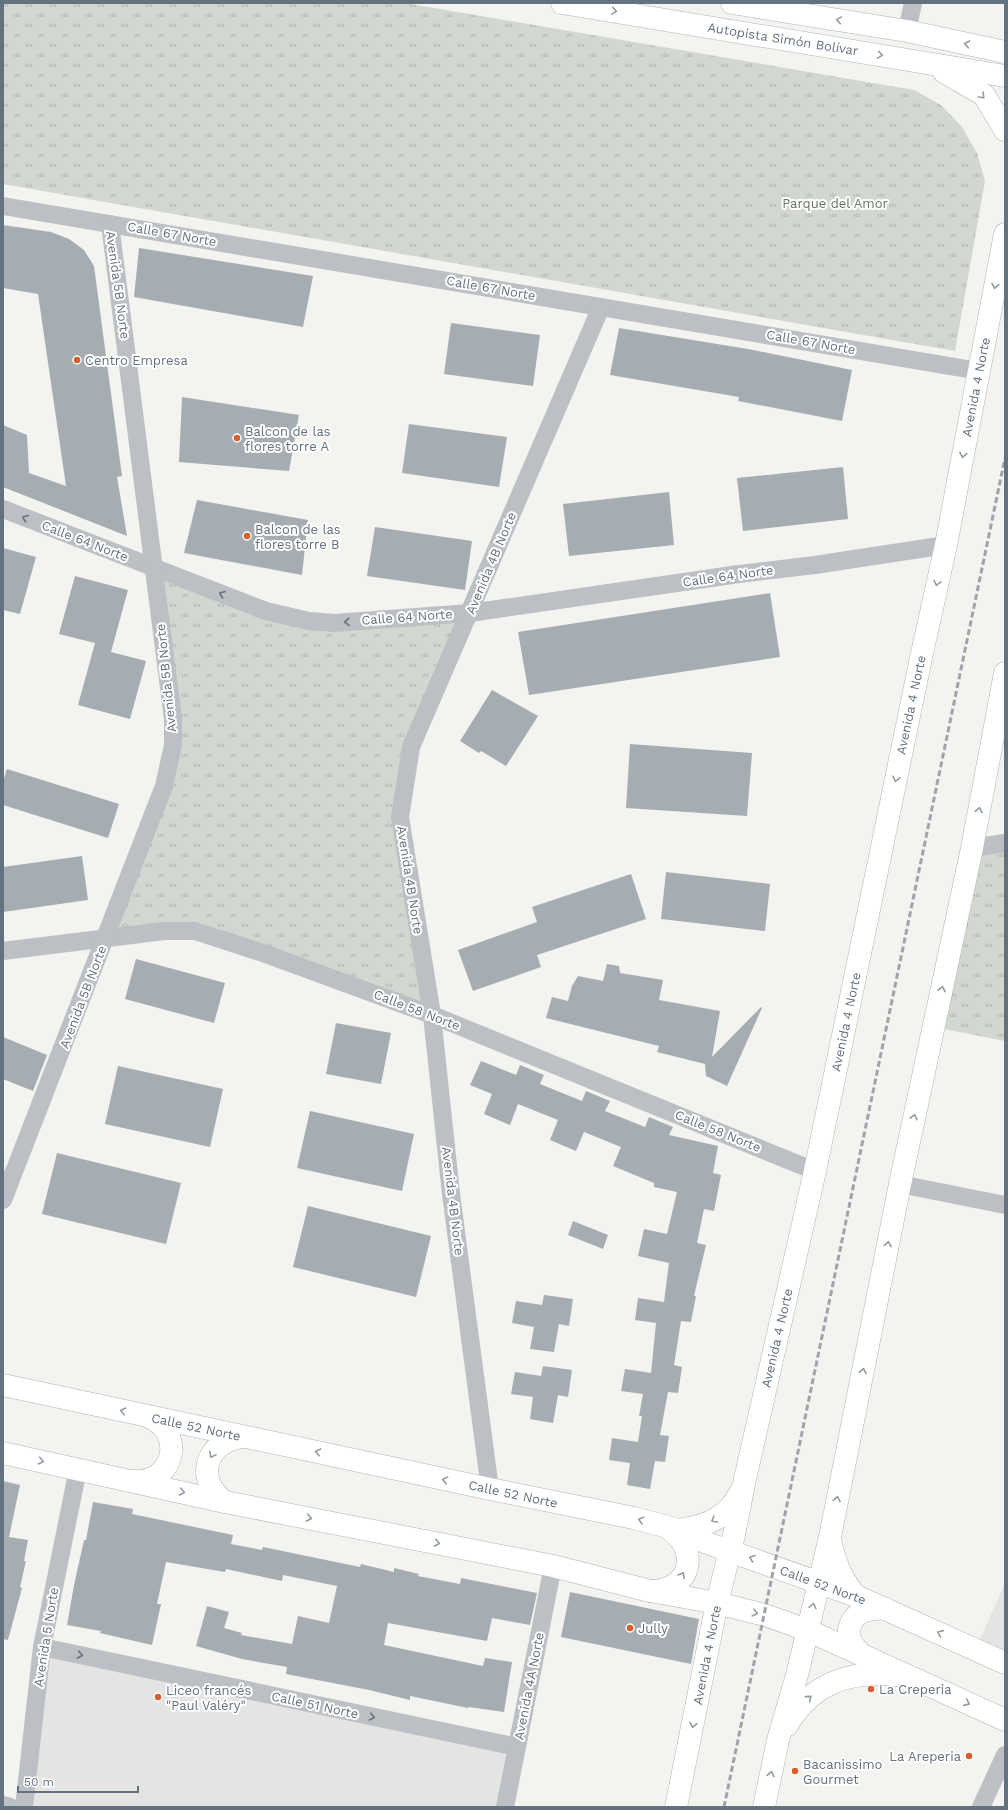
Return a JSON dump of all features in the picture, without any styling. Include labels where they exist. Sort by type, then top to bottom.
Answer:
[{"type":"main road","name":"Autopista Simón Bolívar","points":[[562,3],[1005,76]]},
{"type":"main road","points":[[732,3],[908,31],[1005,52]]},
{"type":"main road","points":[[925,62],[984,94],[1005,130]]},
{"type":"main road","name":"Avenida 4 Norte","points":[[676,1807],[717,1604],[815,1171],[921,658],[946,545],[1005,234]]},
{"type":"main road","points":[[764,1807],[778,1740],[797,1675],[818,1581],[830,1537],[900,1184],[972,848],[1005,673]]},
{"type":"main road","name":"Calle 52 Norte","points":[[3,1385],[490,1489],[634,1518],[673,1529],[818,1581],[1005,1663]]},
{"type":"main road","points":[[131,1480],[141,1481],[151,1479],[160,1474],[167,1466],[171,1457],[172,1446],[170,1437],[165,1428],[148,1416]]},
{"type":"main road","points":[[225,1502],[213,1490],[209,1483],[207,1466],[214,1451],[220,1445],[235,1437],[244,1437]]},
{"type":"main road","points":[[3,1453],[131,1480],[225,1502],[553,1566],[650,1591],[765,1615],[858,1651],[906,1676],[1005,1720]]},
{"type":"main road","points":[[673,1529],[696,1527],[710,1523],[722,1515],[736,1499],[745,1479]]},
{"type":"main road","points":[[650,1591],[660,1591],[674,1584],[685,1573],[688,1563],[688,1553],[684,1543],[673,1529]]},
{"type":"main road","points":[[830,1537],[834,1558],[845,1583],[870,1605],[857,1615],[850,1627],[851,1641],[858,1651]]},
{"type":"main road","points":[[778,1740],[802,1705],[818,1691],[836,1681],[859,1674],[882,1673],[906,1676]]},
{"type":"street","points":[[908,31],[913,3]]},
{"type":"street","name":"Calle 67 Norte","points":[[3,206],[979,371]]},
{"type":"street","name":"Avenida 5B Norte","points":[[3,1200],[106,939],[164,786],[173,745],[174,719],[153,567],[130,372],[110,224]]},
{"type":"street","name":"Avenida 4B Norte","points":[[490,1489],[452,1194],[432,1015],[400,817],[411,747],[601,307]]},
{"type":"street","name":"Calle 64 Norte","points":[[3,509],[266,611],[309,621],[334,623],[470,612],[739,574],[815,565],[946,545]]},
{"type":"street","points":[[972,848],[1005,843]]},
{"type":"street","name":"Calle 58 Norte","points":[[3,951],[164,931],[195,931],[263,953],[432,1015],[815,1171]]},
{"type":"street","points":[[900,1184],[1005,1205]]},
{"type":"street","name":"Avenida 5 Norte","points":[[24,1807],[42,1647],[78,1469]]},
{"type":"street","name":"Avenida 4A Norte","points":[[505,1807],[553,1566]]},
{"type":"street","name":"Calle 51 Norte","points":[[42,1647],[517,1747]]},
{"type":"street","points":[[981,1807],[1005,1755]]},
{"type":"street","points":[[3,1805],[10,1807]]},
{"type":"shaded area","points":[[1005,1583],[1005,1663],[976,1649]]},
{"type":"shaded area","name":"Liceo francés \"Paul Valéry\"","points":[[42,1647],[517,1747],[505,1807],[24,1807]]},
{"type":"green space","name":"Parque del Amor","points":[[3,3],[405,3],[914,90],[941,105],[962,127],[977,153],[985,181],[955,351],[3,184]]},
{"type":"green space","points":[[153,567],[309,621],[470,613],[411,747],[400,817],[432,1015],[195,931],[106,939],[173,745]]},
{"type":"green space","points":[[1005,843],[1005,1041],[934,1027],[972,848]]},
{"type":"building","name":"Centro Empresa","points":[[3,225],[51,232],[69,239],[84,250],[94,266],[122,476],[117,477],[127,536],[3,487],[3,425],[27,435],[29,473],[66,486],[38,294],[3,288]]},
{"type":"building","points":[[139,248],[313,276],[303,327],[134,297]]},
{"type":"building","points":[[451,323],[540,335],[533,386],[444,374]]},
{"type":"building","points":[[619,328],[748,349],[852,370],[842,421],[738,401],[739,397],[610,375]]},
{"type":"building","name":"Balcon de las flores torre A","points":[[182,397],[299,415],[289,471],[179,462]]},
{"type":"building","points":[[409,424],[507,437],[499,487],[402,473]]},
{"type":"building","points":[[843,467],[848,519],[743,531],[737,478]]},
{"type":"building","points":[[669,492],[674,545],[569,556],[563,504]]},
{"type":"building","name":"Balcon de las flores torre B","points":[[197,500],[308,520],[302,575],[184,553]]},
{"type":"building","points":[[375,527],[472,541],[465,590],[367,576]]},
{"type":"building","points":[[3,548],[36,557],[20,614],[3,610]]},
{"type":"building","points":[[75,576],[128,590],[111,652],[146,661],[130,719],[78,705],[95,643],[59,634]]},
{"type":"building","points":[[770,593],[780,657],[529,695],[518,632]]},
{"type":"building","points":[[492,690],[538,716],[506,766],[481,751],[479,753],[460,741]]},
{"type":"building","points":[[630,744],[752,753],[747,816],[626,808]]},
{"type":"building","points":[[7,769],[119,804],[108,838],[3,805],[3,782]]},
{"type":"building","points":[[82,856],[88,900],[3,912],[3,867]]},
{"type":"building","points":[[666,872],[770,884],[765,931],[661,919]]},
{"type":"building","points":[[631,874],[646,919],[537,955],[541,967],[473,991],[458,950],[537,922],[532,907]]},
{"type":"building","points":[[136,959],[225,983],[214,1023],[125,999]]},
{"type":"building","points":[[607,964],[619,966],[620,973],[663,980],[659,1000],[720,1011],[712,1057],[761,1007],[762,1008],[727,1086],[706,1076],[705,1064],[657,1052],[659,1046],[546,1018],[552,997],[568,1001],[572,986],[578,976],[603,981]]},
{"type":"building","points":[[336,1023],[391,1033],[381,1084],[326,1074]]},
{"type":"building","points":[[3,1037],[47,1055],[33,1091],[3,1079]]},
{"type":"building","points":[[481,1061],[516,1075],[520,1065],[544,1075],[540,1084],[582,1101],[586,1091],[610,1101],[605,1111],[645,1127],[649,1117],[673,1127],[669,1135],[718,1146],[713,1173],[721,1175],[714,1211],[704,1209],[697,1243],[706,1245],[694,1296],[696,1296],[691,1322],[681,1321],[674,1365],[682,1367],[678,1393],[668,1392],[660,1435],[669,1436],[665,1462],[655,1461],[650,1489],[627,1485],[630,1463],[609,1460],[612,1438],[638,1442],[642,1416],[639,1416],[643,1394],[621,1391],[625,1369],[651,1373],[656,1323],[635,1320],[638,1298],[664,1302],[669,1263],[638,1256],[644,1229],[667,1234],[677,1192],[654,1187],[654,1183],[613,1166],[621,1147],[584,1132],[576,1151],[550,1140],[558,1120],[518,1104],[510,1125],[484,1114],[492,1094],[470,1085]]},
{"type":"building","points":[[118,1066],[223,1089],[210,1147],[105,1124]]},
{"type":"building","points":[[310,1111],[414,1134],[402,1191],[297,1168]]},
{"type":"building","points":[[57,1153],[181,1183],[166,1244],[42,1214]]},
{"type":"building","points":[[308,1206],[431,1236],[416,1297],[293,1267]]},
{"type":"building","points":[[573,1221],[608,1235],[603,1249],[568,1235]]},
{"type":"building","points":[[544,1295],[573,1299],[569,1326],[559,1324],[554,1352],[530,1349],[534,1327],[512,1323],[516,1301],[542,1305]]},
{"type":"building","points":[[543,1366],[572,1370],[568,1397],[558,1395],[553,1423],[530,1419],[533,1397],[511,1394],[515,1372],[541,1376]]},
{"type":"building","points":[[3,1481],[20,1485],[9,1537],[28,1540],[24,1561],[26,1561],[20,1587],[22,1588],[8,1640],[3,1639]]},
{"type":"building","points":[[93,1502],[133,1509],[132,1514],[233,1535],[231,1544],[262,1550],[263,1547],[360,1567],[361,1564],[394,1572],[394,1568],[419,1574],[418,1576],[460,1584],[461,1578],[537,1593],[530,1625],[492,1618],[487,1641],[388,1623],[384,1645],[483,1666],[485,1658],[512,1662],[504,1712],[468,1708],[410,1696],[410,1700],[369,1690],[286,1674],[287,1667],[242,1659],[196,1646],[207,1606],[229,1612],[224,1628],[242,1633],[241,1635],[292,1644],[298,1616],[329,1623],[337,1586],[283,1575],[282,1581],[226,1569],[225,1572],[166,1562],[157,1604],[161,1604],[152,1645],[100,1633],[101,1631],[67,1625],[74,1585],[84,1540],[86,1540]]},
{"type":"building","name":"Jully","points":[[570,1592],[699,1619],[691,1664],[561,1637]]},
{"type":"railway","points":[[724,1807],[1005,458]]},
{"type":"place","name":"Centro Empresa","points":[[77,360]]},
{"type":"place","name":"Balcon de las flores torre A","points":[[237,438]]},
{"type":"place","name":"Balcon de las flores torre B","points":[[247,536]]},
{"type":"place","name":"Jully","points":[[630,1628]]},
{"type":"place","name":"La Creperia","points":[[871,1689]]},
{"type":"place","name":"Liceo francés \"Paul Valéry\"","points":[[158,1697]]},
{"type":"place","name":"La Areperia","points":[[969,1756]]},
{"type":"place","name":"Bacanissimo Gourmet","points":[[795,1771]]}]
